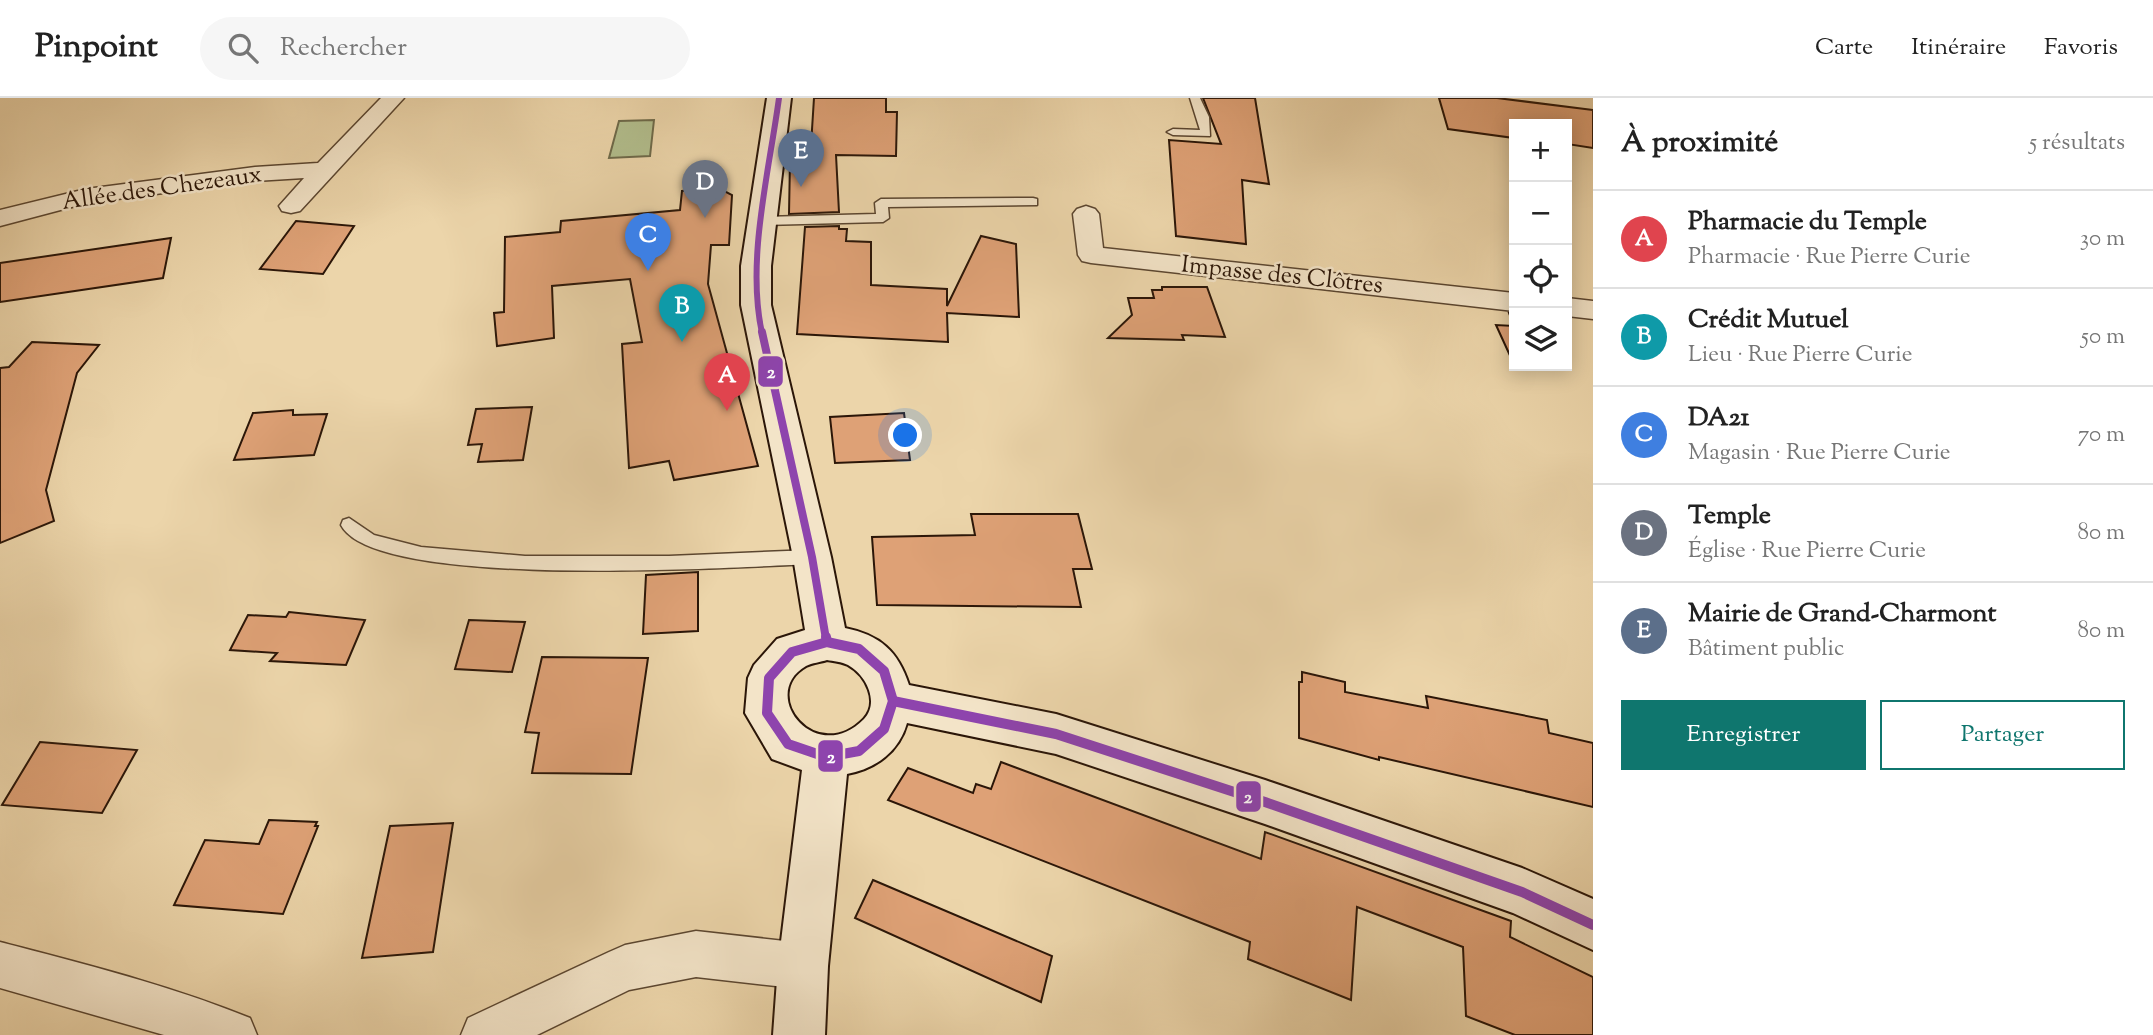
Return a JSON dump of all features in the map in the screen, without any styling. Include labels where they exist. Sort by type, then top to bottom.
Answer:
[{"type":"street","points":[[291,206],[393,98]]},
{"type":"street","points":[[779,98],[756,266],[756,305],[827,642]]},
{"type":"street","name":"Allée des Chezeaux","points":[[0,218],[86,196],[255,174],[325,170]]},
{"type":"street","name":"Impasse des Clôtres","points":[[1086,214],[1091,255],[1509,301]]},
{"type":"street","points":[[1572,308],[1593,310]]},
{"type":"street","points":[[827,642],[859,649],[884,671],[893,701],[884,729],[859,751],[825,757],[788,744],[767,713],[769,678],[792,652],[827,642]]},
{"type":"street","points":[[893,701],[1056,734],[1265,802],[1522,891],[1593,925]]},
{"type":"street","points":[[799,1035],[803,967],[825,757]]},
{"type":"street","points":[[485,1035],[625,968],[696,954],[803,967]]},
{"type":"street","points":[[0,965],[132,1000],[233,1035]]},
{"type":"lane","points":[[1173,132],[1206,134],[1195,98]]},
{"type":"lane","points":[[763,221],[883,218],[881,203],[1033,202]]},
{"type":"lane","points":[[349,525],[369,541],[421,554],[525,563],[669,563],[811,557]]},
{"type":"green space","points":[[654,120],[650,156],[609,158],[619,121]]},
{"type":"building","points":[[814,98],[886,98],[886,112],[897,112],[896,156],[836,155],[839,212],[789,214],[790,161],[810,161]]},
{"type":"building","points":[[1203,98],[1255,98],[1269,184],[1242,180],[1246,244],[1176,236],[1169,140],[1221,144]]},
{"type":"building","points":[[1439,98],[1497,98],[1593,110],[1593,148],[1572,145],[1572,119],[1509,119],[1509,137],[1448,129]]},
{"type":"building","points":[[707,182],[732,195],[729,245],[711,245],[708,284],[758,466],[674,480],[669,461],[629,468],[622,344],[642,342],[630,279],[552,286],[554,338],[497,346],[494,313],[504,312],[505,237],[560,232],[561,221],[680,210],[682,191],[694,190]]},
{"type":"building","points":[[296,221],[354,226],[323,274],[260,269]]},
{"type":"building","points":[[839,226],[839,229],[847,229],[846,241],[871,242],[871,285],[947,289],[947,306],[981,236],[1016,244],[1019,317],[947,313],[948,342],[797,334],[805,227]]},
{"type":"building","points":[[171,238],[163,278],[0,302],[0,263]]},
{"type":"building","points":[[1162,287],[1207,287],[1225,337],[1182,335],[1184,340],[1108,338],[1132,315],[1128,298],[1154,298],[1152,290],[1162,290]]},
{"type":"building","points":[[1496,325],[1509,326],[1509,353]]},
{"type":"building","points":[[32,342],[99,345],[77,373],[46,490],[54,521],[0,543],[0,368],[9,367]]},
{"type":"building","points":[[532,407],[523,460],[478,462],[482,444],[468,445],[476,409]]},
{"type":"building","points":[[293,410],[293,415],[327,414],[314,455],[234,460],[253,413]]},
{"type":"building","points":[[904,413],[910,460],[835,463],[830,417]]},
{"type":"building","points":[[971,514],[1078,514],[1092,569],[1073,569],[1081,607],[877,605],[872,537],[975,535]]},
{"type":"building","points":[[698,572],[698,631],[643,634],[646,575]]},
{"type":"building","points":[[289,612],[365,620],[346,665],[270,661],[277,653],[230,650],[248,615],[286,617]]},
{"type":"building","points":[[469,620],[525,622],[512,672],[455,669]]},
{"type":"building","points":[[542,657],[648,658],[631,774],[532,773],[539,733],[525,732]]},
{"type":"building","points":[[1302,672],[1345,682],[1345,692],[1428,708],[1426,696],[1547,720],[1549,733],[1593,743],[1593,807],[1379,757],[1379,760],[1299,738],[1299,682],[1302,682]]},
{"type":"building","points":[[40,742],[137,750],[102,813],[2,805]]},
{"type":"building","points":[[1001,762],[1261,859],[1265,832],[1511,921],[1510,937],[1593,977],[1593,1035],[1515,1035],[1466,1016],[1463,947],[1357,907],[1351,1000],[1248,959],[1250,942],[888,800],[908,768],[973,793],[976,784],[991,789]]},
{"type":"building","points":[[269,820],[317,822],[315,826],[318,826],[283,914],[174,905],[205,840],[259,844]]},
{"type":"building","points":[[453,823],[433,952],[362,958],[390,826]]},
{"type":"building","points":[[873,880],[1052,956],[1041,1002],[855,918]]},
{"type":"transit line","name":"2","points":[[779,98],[756,266],[756,305],[812,557],[827,642]]},
{"type":"transit line","name":"2","points":[[827,642],[859,649],[884,671],[893,701],[884,729],[859,751],[826,757],[788,744],[767,713],[769,678],[792,652],[827,642]]},
{"type":"transit line","name":"2","points":[[893,701],[1056,734],[1265,802],[1522,892],[1593,925]]},
{"type":"place","name":"Mairie de Grand-Charmont","points":[[801,187]]},
{"type":"place","name":"Temple","points":[[705,218]]},
{"type":"place","name":"DA21","points":[[648,271]]},
{"type":"place","name":"Crédit Mutuel","points":[[682,342]]},
{"type":"place","name":"Pharmacie du Temple","points":[[727,411]]}]
